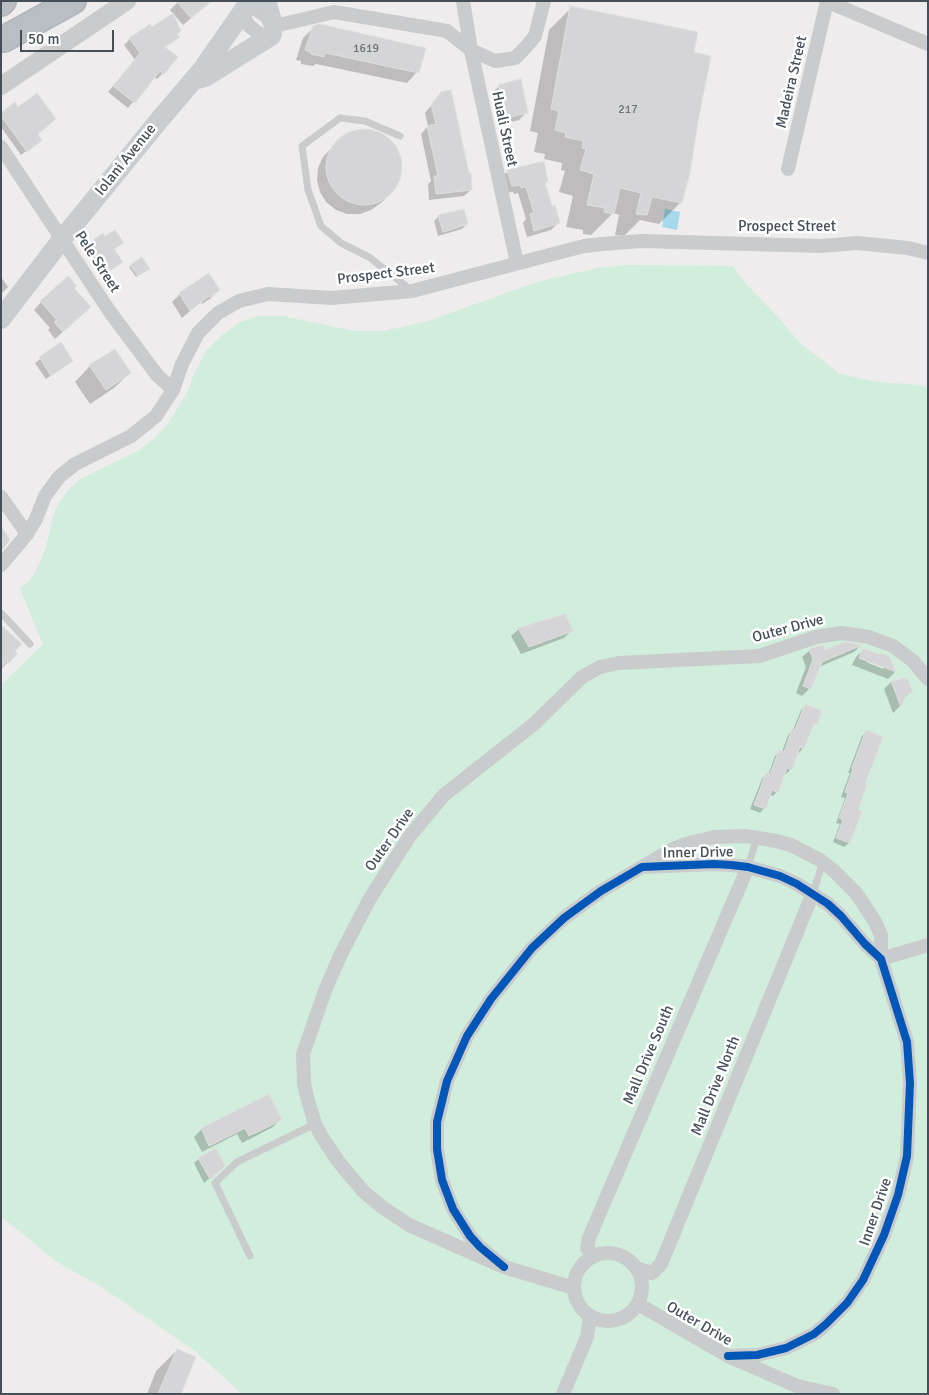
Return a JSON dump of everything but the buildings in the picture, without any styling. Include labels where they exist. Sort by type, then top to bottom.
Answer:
[{"type":"highway","points":[[2,40],[57,1]]},
{"type":"highway","points":[[2,40],[73,1]]},
{"type":"main road","points":[[194,80],[205,77],[272,28],[249,4]]},
{"type":"main road","name":"Iolani Avenue","points":[[1,319],[63,238],[202,70],[249,4]]},
{"type":"street","points":[[1,86],[127,1]]},
{"type":"street","name":"Huali Street","points":[[463,1],[471,50],[517,263]]},
{"type":"street","points":[[249,4],[248,25],[258,33],[295,21],[334,12],[447,31],[471,50],[495,61],[515,58],[536,36],[544,1]]},
{"type":"street","points":[[826,1],[928,44]]},
{"type":"street","name":"Madeira Street","points":[[788,169],[826,1]]},
{"type":"street","name":"Pele Street","points":[[1,147],[63,238],[110,312],[157,375],[173,390]]},
{"type":"street","name":"Prospect Street","points":[[1,565],[27,534],[46,496],[60,477],[76,464],[131,436],[156,416],[173,390],[182,364],[198,333],[218,313],[239,302],[268,294],[331,298],[412,291],[584,246],[642,241],[822,246],[857,242],[908,248],[928,253]]},
{"type":"street","points":[[1,497],[27,534]]},
{"type":"street","name":"Outer Drive","points":[[574,1288],[504,1268],[409,1225],[382,1207],[363,1191],[329,1149],[315,1124],[306,1097],[303,1054],[329,980],[369,900],[409,837],[444,795],[534,724],[582,677],[600,667],[619,663],[759,656],[816,637],[842,633],[869,637],[893,646],[913,661],[928,679]]},
{"type":"street","points":[[642,867],[671,850],[700,840],[730,836],[757,837],[791,845],[824,862],[845,881],[866,906],[881,935],[881,959],[928,945]]},
{"type":"street","name":"Inner Drive","points":[[504,1268],[480,1248],[470,1236],[453,1209],[438,1165],[436,1136],[439,1109],[447,1081],[459,1051],[476,1021],[507,977],[548,932],[576,909],[642,867],[714,864],[748,867],[780,876],[813,893],[841,916],[881,959],[908,1042],[910,1083],[907,1156],[898,1195],[884,1235],[859,1287],[846,1304],[826,1324],[800,1342],[786,1348],[757,1355],[728,1356]]},
{"type":"street","name":"Mall Drive South","points":[[594,1256],[587,1248],[589,1238],[748,867]]},
{"type":"street","name":"Mall Drive North","points":[[636,1268],[652,1273],[661,1264],[813,893]]},
{"type":"street","points":[[603,1253],[613,1253],[630,1261],[636,1268],[642,1286],[641,1295],[638,1304],[625,1317],[617,1320],[603,1321],[590,1316],[578,1304],[574,1288],[575,1278],[585,1261],[603,1253]]},
{"type":"street","name":"Outer Drive","points":[[638,1304],[728,1356],[797,1386],[833,1394]]},
{"type":"street","points":[[563,1394],[587,1337],[590,1316]]},
{"type":"lane","points":[[400,136],[365,121],[340,118],[302,146],[308,190],[321,226],[341,243],[370,257],[412,291]]},
{"type":"lane","points":[[1,613],[30,644]]},
{"type":"lane","points":[[748,867],[757,837]]},
{"type":"lane","points":[[813,893],[824,862]]},
{"type":"lane","points":[[250,1256],[215,1183],[237,1162],[315,1124]]},
{"type":"green space","points":[[627,265],[733,266],[745,283],[800,343],[840,374],[878,382],[919,385],[928,388],[928,1394],[242,1394],[195,1351],[100,1286],[57,1262],[1,1216],[1,685],[43,644],[20,589],[30,580],[37,569],[46,547],[53,516],[69,489],[82,478],[138,451],[155,438],[169,422],[187,393],[206,351],[221,336],[240,322],[258,316],[282,316],[355,331],[384,331],[425,322],[540,281],[598,268]]},
{"type":"water","points":[[665,209],[680,212],[677,230],[662,227]]},
{"type":"cycle path","points":[[504,1267],[470,1236],[453,1209],[442,1180],[437,1149],[437,1122],[447,1081],[467,1036],[491,999],[532,948],[564,918],[601,891],[642,867],[731,865],[748,867],[780,876],[797,884],[828,904],[881,959],[907,1042],[910,1083],[907,1156],[898,1195],[884,1235],[863,1280],[847,1303],[814,1334],[786,1348],[757,1355],[728,1356]]}]
